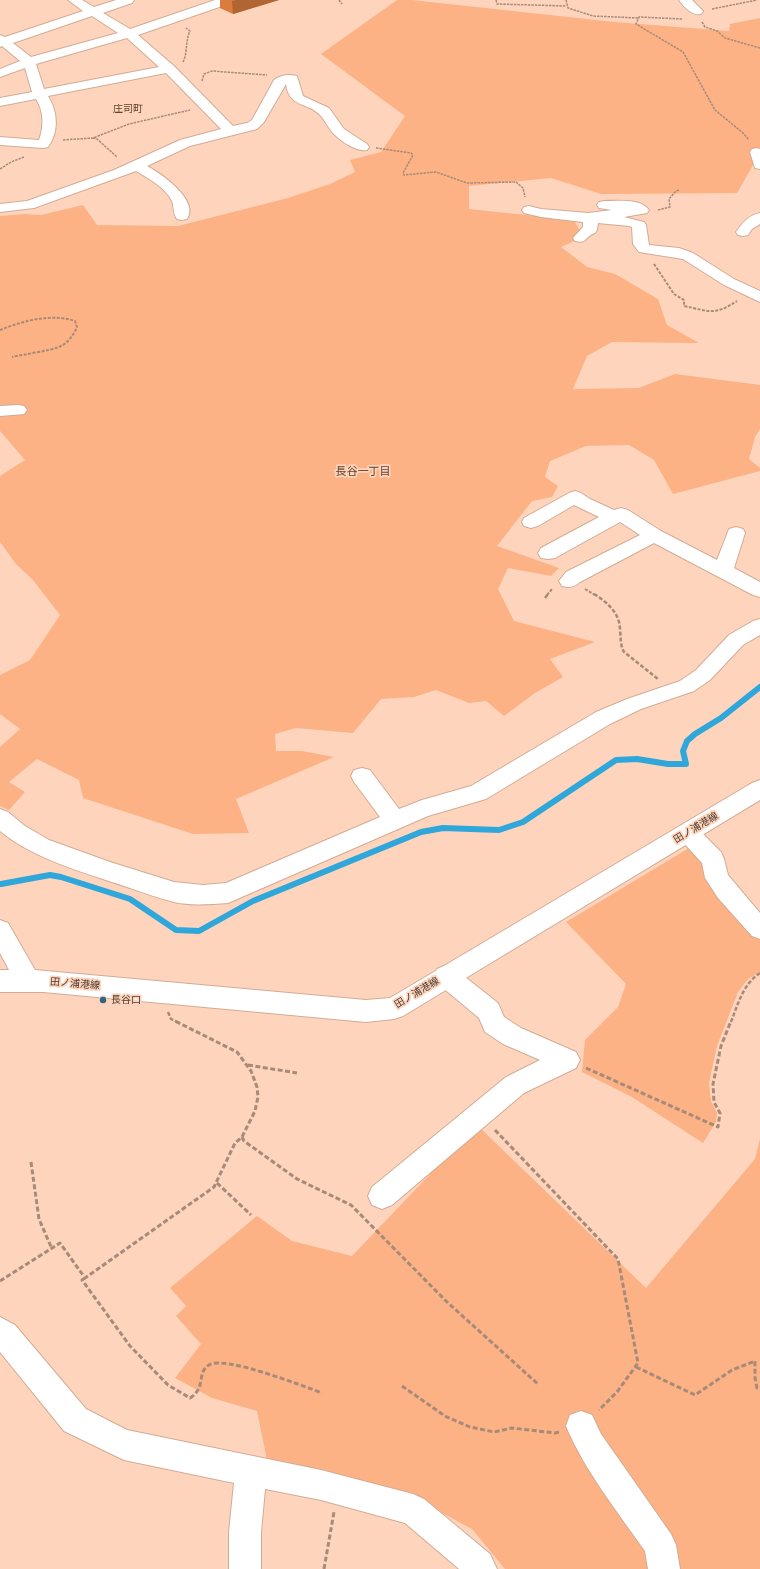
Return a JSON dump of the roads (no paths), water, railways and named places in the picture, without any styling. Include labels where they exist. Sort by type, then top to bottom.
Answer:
[{"type":"street","points":[[74,0],[137,39],[230,131]]},
{"type":"street","points":[[1,41],[128,0]]},
{"type":"street","points":[[195,0],[206,6]]},
{"type":"street","points":[[0,73],[29,62],[128,34],[227,0]]},
{"type":"street","points":[[685,0],[699,14]]},
{"type":"street","points":[[0,141],[43,144],[48,138],[48,108],[39,94],[29,62],[1,41]]},
{"type":"street","points":[[0,102],[169,69]]},
{"type":"street","points":[[0,208],[29,205],[119,173],[185,143],[252,126],[262,114],[279,83],[284,79],[292,79],[296,96],[298,98],[324,111],[339,132],[362,147]]},
{"type":"street","points":[[135,166],[159,178],[178,198],[182,206],[182,216]]},
{"type":"street","points":[[591,217],[642,210],[633,206],[601,205]]},
{"type":"street","points":[[529,210],[541,213],[625,220],[639,225],[641,244],[644,249],[679,253],[688,256],[717,275],[755,295]]},
{"type":"street","points":[[580,238],[587,230],[590,230],[591,217]]},
{"type":"street","points":[[743,232],[747,226],[760,217]]},
{"type":"street","points":[[0,411],[18,410]]},
{"type":"street","points":[[531,522],[575,497],[583,503],[614,517]]},
{"type":"street","points":[[548,553],[621,514],[654,536],[760,590]]},
{"type":"street","points":[[723,571],[736,532]]},
{"type":"street","points":[[569,581],[573,577],[654,536]]},
{"type":"street","points":[[0,818],[17,832],[41,846],[105,870],[174,892],[203,895],[228,893],[422,809],[478,793],[603,718],[634,704],[687,686],[703,675],[718,661],[736,640],[760,626]]},
{"type":"street","points":[[362,776],[395,821]]},
{"type":"street","name":"田ノ浦港線","points":[[0,981],[28,980],[366,1011],[394,1008],[760,789]]},
{"type":"street","points":[[688,833],[713,859],[717,878],[726,891],[760,929]]},
{"type":"street","points":[[0,930],[28,980]]},
{"type":"street","points":[[382,1196],[515,1085],[567,1060],[512,1036],[494,1024],[489,1011],[446,976]]},
{"type":"street","points":[[0,1332],[5,1335],[75,1420],[124,1445],[338,1490],[413,1510],[479,1565],[481,1569]]},
{"type":"street","points":[[581,1426],[590,1444],[660,1545],[664,1569]]},
{"type":"street","points":[[245,1569],[243,1543],[252,1471]]},
{"type":"waterway","points":[[1,884],[50,875],[61,877],[130,899],[176,930],[199,931],[253,901],[421,832],[443,828],[499,830],[523,822],[616,760],[637,759],[668,764],[686,764],[683,751],[687,741],[695,734],[721,718],[760,687]]},
{"type":"place","name":"長谷口","points":[[103,1000]]},
{"type":"district","name":"庄司町","points":[[128,109]]},
{"type":"district","name":"長谷一丁目","points":[[363,472]]}]
